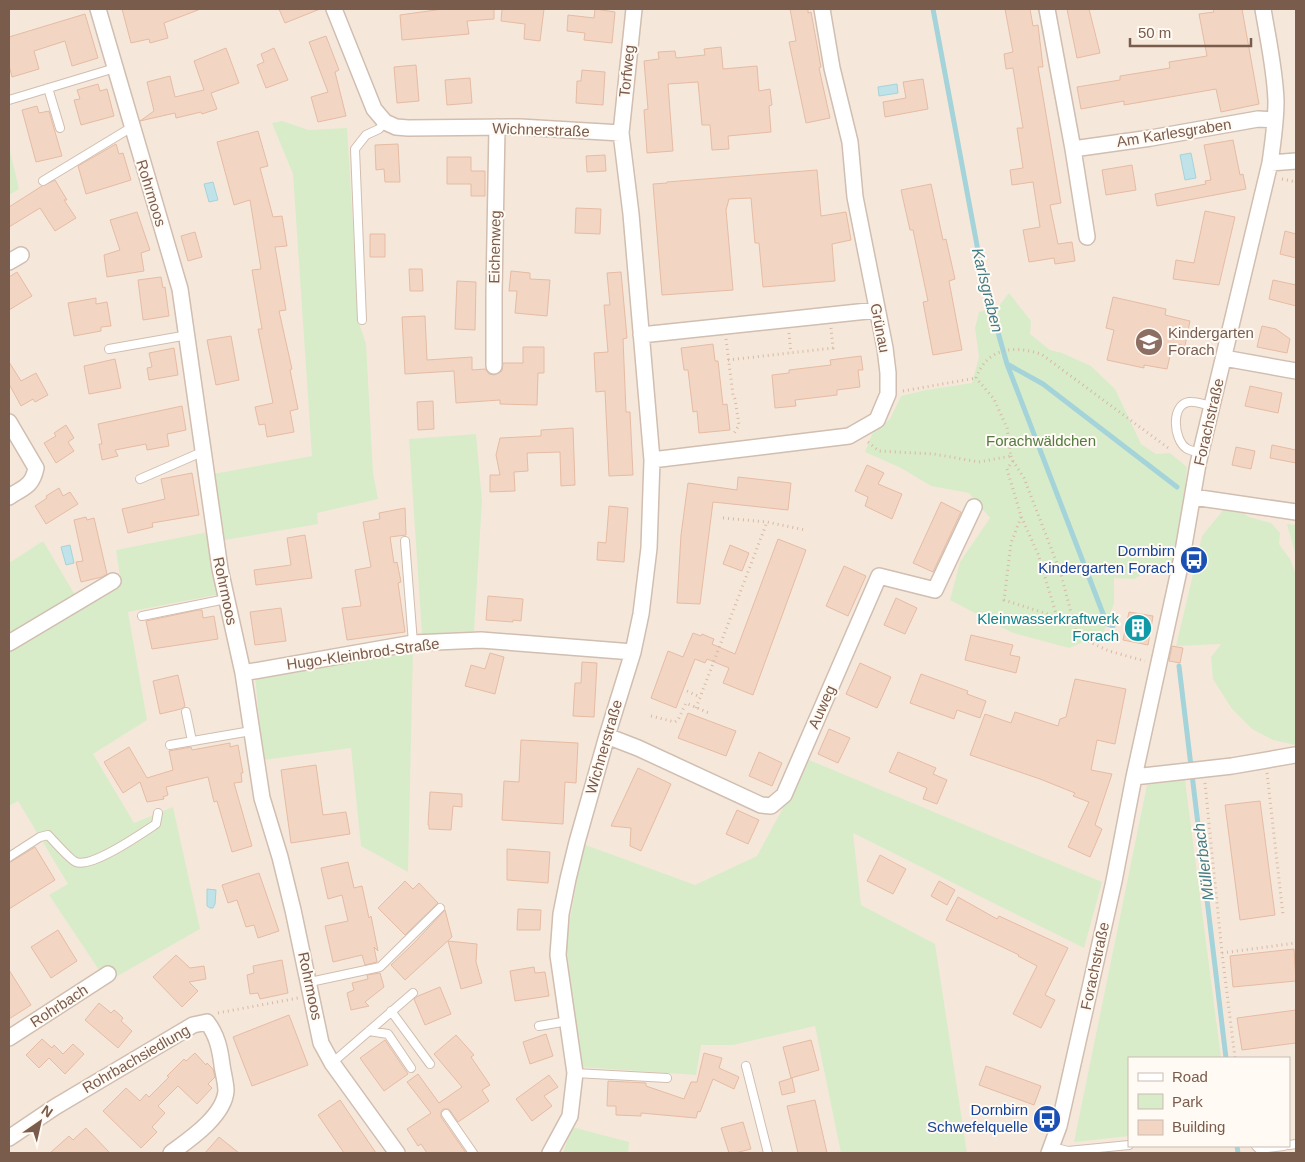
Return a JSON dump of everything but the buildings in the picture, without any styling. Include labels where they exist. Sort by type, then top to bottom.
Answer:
[{"type":"street","name":"Rohrmoos","points":[[98,9],[180,289],[220,569],[243,673],[262,798],[280,858],[321,1043],[332,1063],[397,1153]]},
{"type":"street","points":[[334,9],[374,109],[385,122]]},
{"type":"street","name":"Torfweg","points":[[621,134],[634,9]]},
{"type":"street","name":"Grünau","points":[[652,460],[849,436],[877,420],[888,394],[885,348],[855,197],[850,142],[832,68],[822,9]]},
{"type":"street","points":[[1047,9],[1087,237]]},
{"type":"street","name":"Forachstraße","points":[[1051,1150],[1088,1002],[1160,660],[1201,453],[1270,163],[1276,120],[1276,100],[1273,65],[1263,9]]},
{"type":"street","name":"Am Karlesgraben","points":[[1073,149],[1151,138],[1258,119],[1276,120]]},
{"type":"street","name":"Wichnerstraße","points":[[385,122],[396,127],[408,128],[520,127],[621,134],[631,214],[652,460],[649,548],[641,614],[633,652],[607,736],[568,878],[561,914],[558,955],[575,1073],[570,1116],[550,1153]]},
{"type":"street","name":"Eichenweg","points":[[494,366],[497,127]]},
{"type":"street","points":[[1270,163],[1296,161]]},
{"type":"street","points":[[641,335],[877,310]]},
{"type":"street","points":[[1224,358],[1296,371]]},
{"type":"street","points":[[9,422],[36,468],[34,480],[9,497]]},
{"type":"street","points":[[1193,497],[1296,512]]},
{"type":"street","name":"Auweg","points":[[607,736],[638,748],[761,806],[771,806],[784,796],[879,576],[935,590],[974,507]]},
{"type":"street","points":[[9,643],[113,581]]},
{"type":"street","name":"Hugo-Kleinbrod-Straße","points":[[243,673],[413,643],[481,640],[633,652]]},
{"type":"street","points":[[1134,777],[1295,755]]},
{"type":"street","name":"Rohrbach","points":[[9,1038],[108,974]]},
{"type":"street","name":"Rohrbachsiedlung","points":[[9,1138],[87,1088],[193,1026],[207,1022],[216,1033],[222,1060],[226,1091],[222,1106],[203,1128],[171,1153]]},
{"type":"lane","points":[[9,100],[115,68]]},
{"type":"lane","points":[[48,88],[60,128]]},
{"type":"lane","points":[[362,320],[355,149],[366,136],[380,129],[385,122]]},
{"type":"lane","points":[[43,181],[132,128]]},
{"type":"lane","points":[[109,349],[188,335]]},
{"type":"lane","points":[[1201,453],[1187,449],[1182,444],[1176,425],[1176,416],[1178,410],[1186,402],[1212,406]]},
{"type":"lane","points":[[140,479],[202,452]]},
{"type":"lane","points":[[405,541],[413,643]]},
{"type":"lane","points":[[142,616],[226,599]]},
{"type":"lane","points":[[186,712],[192,741]]},
{"type":"lane","points":[[170,745],[251,731]]},
{"type":"lane","points":[[9,857],[40,837],[48,835],[73,862],[80,863],[101,857],[156,824],[158,813]]},
{"type":"lane","points":[[310,988],[380,967],[440,908]]},
{"type":"lane","points":[[332,1063],[413,993]]},
{"type":"lane","points":[[391,1011],[430,1064]]},
{"type":"lane","points":[[539,1026],[568,1021]]},
{"type":"lane","points":[[369,1031],[388,1034],[411,1068]]},
{"type":"lane","points":[[746,1066],[768,1153]]},
{"type":"lane","points":[[575,1073],[667,1078]]},
{"type":"lane","points":[[446,1114],[473,1153]]},
{"type":"lane","points":[[1051,1150],[1068,1152],[1128,1145]]},
{"type":"lane","points":[[1257,1147],[1259,1149],[1276,1147]]},
{"type":"path","points":[[728,360],[833,348],[830,315]]},
{"type":"path","points":[[723,452],[739,425],[728,360],[725,326]]},
{"type":"path","points":[[976,378],[985,361],[995,353],[1018,349],[1041,354],[1172,451]]},
{"type":"path","points":[[888,394],[976,378]]},
{"type":"path","points":[[976,378],[994,399],[1007,428],[1012,459],[1024,478],[1061,574],[1076,636],[1108,651],[1149,662],[1160,660]]},
{"type":"path","points":[[856,433],[879,451],[934,454],[979,462],[1012,459]]},
{"type":"path","points":[[1012,459],[1007,469],[1021,516],[1038,554],[1057,616]]},
{"type":"path","points":[[1021,516],[1011,543],[1004,600],[1072,622]]},
{"type":"path","points":[[723,518],[767,522],[805,530]]},
{"type":"path","points":[[696,708],[767,522]]},
{"type":"path","points":[[686,691],[700,697]]},
{"type":"path","points":[[651,716],[675,722],[678,720],[686,703],[711,714]]},
{"type":"path","points":[[1265,760],[1283,915]]},
{"type":"path","points":[[1203,769],[1235,1057]]},
{"type":"path","points":[[1222,953],[1296,943]]},
{"type":"path","points":[[207,1022],[216,1014],[310,988]]},
{"type":"shaded area","points":[[9,9],[1296,9],[1296,1153],[9,1153]]},
{"type":"green space","points":[[282,121],[309,130],[347,128],[359,323],[366,344],[373,473],[378,499],[317,513],[318,524],[225,540],[213,474],[312,456],[293,174],[272,123]]},
{"type":"green space","points":[[9,147],[19,189],[9,195]]},
{"type":"green space","name":"Forachwäldchen","points":[[1009,293],[1031,321],[1030,334],[1050,350],[1062,353],[1091,366],[1115,389],[1141,444],[1156,454],[1170,453],[1187,467],[1183,507],[1182,551],[1166,575],[1152,569],[1134,579],[1114,578],[1114,603],[1103,634],[1069,648],[1013,633],[950,600],[960,562],[990,518],[969,493],[931,486],[901,468],[865,452],[872,434],[890,419],[901,396],[972,383],[979,357],[975,328],[979,312],[998,307]]},
{"type":"green space","points":[[476,434],[482,501],[474,631],[422,634],[409,439]]},
{"type":"green space","points":[[1224,509],[1241,511],[1249,517],[1271,523],[1280,533],[1279,544],[1290,559],[1296,575],[1296,745],[1273,740],[1252,729],[1232,709],[1213,679],[1211,657],[1221,644],[1176,646],[1202,536]]},
{"type":"green space","points":[[1287,524],[1296,525],[1296,556]]},
{"type":"green space","points":[[208,532],[220,594],[128,612],[147,720],[93,754],[134,823],[173,807],[200,929],[107,982],[49,895],[68,884],[18,801],[9,806],[9,563],[43,541],[81,605],[121,582],[116,550]]},
{"type":"green space","points":[[413,650],[408,872],[361,846],[351,748],[263,760],[255,676]]},
{"type":"green space","points":[[809,760],[1102,882],[1084,948],[853,833],[861,905],[935,944],[967,1153],[841,1153],[815,1026],[733,1045],[701,1045],[696,1075],[581,1067],[566,943],[583,844],[695,885],[757,856]]},
{"type":"green space","points":[[1185,780],[1221,1057],[1128,1057],[1128,1136],[1074,1142],[1147,785]]},
{"type":"green space","points":[[572,1127],[629,1142],[628,1153],[563,1153]]},
{"type":"water","points":[[897,84],[898,93],[879,96],[878,87]]},
{"type":"water","points":[[1191,153],[1196,178],[1185,180],[1180,155]]},
{"type":"water","points":[[213,182],[218,200],[209,202],[204,184]]},
{"type":"water","points":[[70,545],[74,563],[66,565],[61,547]]},
{"type":"water","points":[[207,889],[216,890],[213,908],[207,906]]},
{"type":"waterway","name":"Karlsgraben","points":[[933,9],[984,283],[1007,364],[1043,384],[1177,487]]},
{"type":"waterway","name":"Müllerbach","points":[[1007,364],[1107,624],[1113,626]]},
{"type":"waterway","name":"Müllerbach","points":[[1179,666],[1226,1057]]},
{"type":"waterway","name":"Müllerbach","points":[[1237,1147],[1238,1153]]},
{"type":"place","name":"Kindergarten Forach","points":[[1149,342]]},
{"type":"place","name":"Dornbirn Kindergarten Forach","points":[[1194,560]]},
{"type":"place","name":"Kleinwasserkraftwerk Forach","points":[[1138,628]]},
{"type":"place","name":"Dornbirn Schwefelquelle","points":[[1047,1119]]}]
